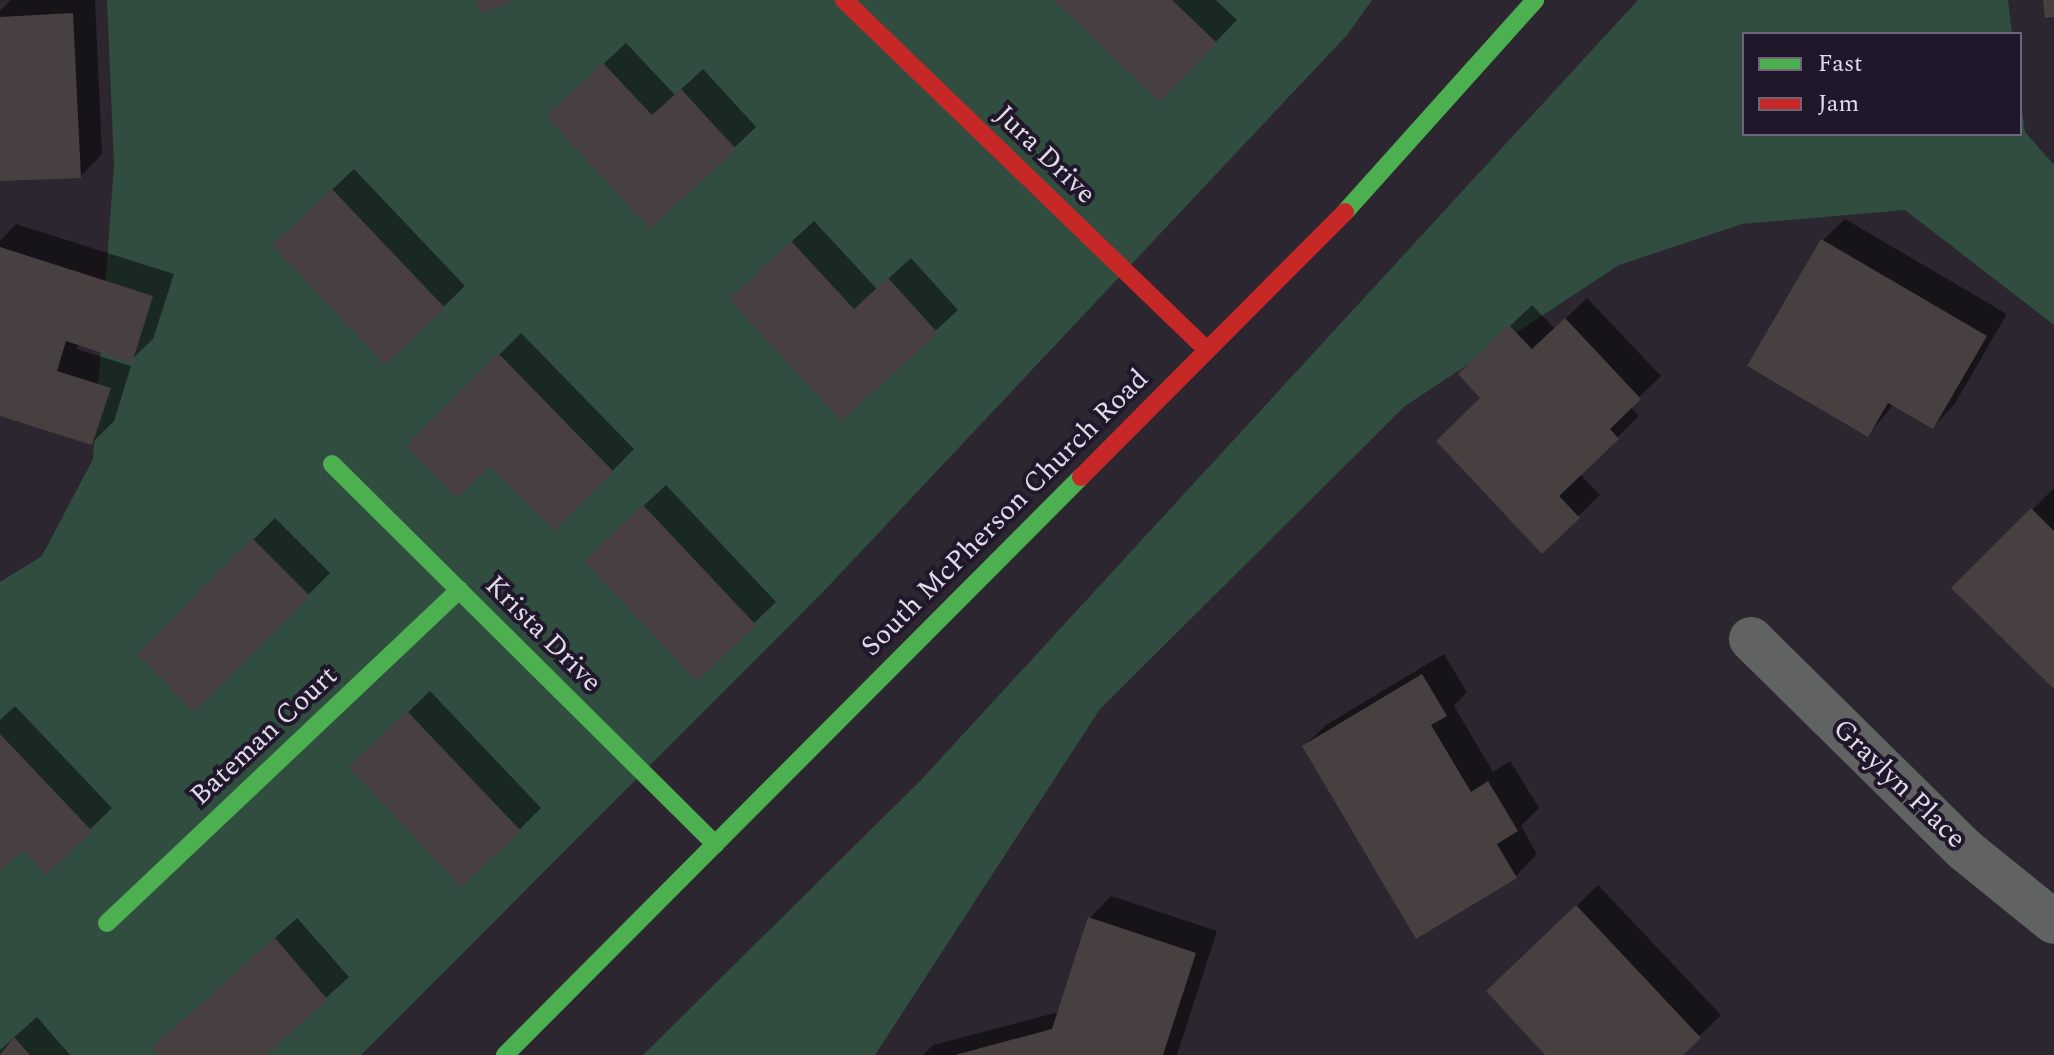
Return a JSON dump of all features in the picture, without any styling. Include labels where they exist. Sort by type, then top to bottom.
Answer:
[{"type":"street","name":"Jura Drive","points":[[844,0],[1207,350]]},
{"type":"street","name":"South McPherson Church Road","points":[[505,1055],[1360,197],[1535,0]]},
{"type":"street","name":"Krista Drive","points":[[332,464],[715,844]]},
{"type":"street","name":"Bateman Court","points":[[107,923],[459,590]]},
{"type":"street","name":"Graylyn Place","points":[[1751,639],[1965,850],[2054,922]]},
{"type":"green space","points":[[107,0],[1372,0],[1347,35],[823,592],[361,1055],[0,1055],[0,582],[42,556],[93,459],[114,165]]},
{"type":"green space","points":[[1638,0],[2008,0],[2012,32],[1742,32],[1742,136],[2022,136],[2022,110],[2025,132],[2054,165],[2054,325],[1905,210],[1742,224],[1619,265],[1405,406],[1100,709],[875,1055],[643,1055],[921,780]]},
{"type":"building","points":[[475,0],[514,0],[481,14]]},
{"type":"building","points":[[1054,0],[1172,0],[1217,43],[1160,102]]},
{"type":"building","points":[[2043,0],[2054,0],[2054,17],[2045,18]]},
{"type":"building","points":[[73,13],[81,178],[0,181],[0,17]]},
{"type":"building","points":[[603,63],[652,115],[681,89],[736,149],[650,229],[546,116]]},
{"type":"building","points":[[332,189],[445,308],[385,365],[272,245]]},
{"type":"building","points":[[1821,239],[1987,336],[1933,429],[1888,403],[1868,437],[1747,366]]},
{"type":"building","points":[[791,241],[854,309],[888,278],[938,333],[841,421],[729,299]]},
{"type":"building","points":[[0,247],[153,296],[132,363],[66,341],[57,371],[111,388],[92,445],[0,416]]},
{"type":"building","points":[[1565,318],[1641,399],[1610,429],[1619,439],[1559,496],[1580,518],[1542,554],[1436,441],[1480,398],[1458,374],[1509,325],[1532,349]]},
{"type":"building","points":[[498,353],[614,472],[555,531],[490,466],[457,498],[406,446]]},
{"type":"building","points":[[643,505],[756,625],[697,681],[584,561]]},
{"type":"building","points":[[2031,508],[2054,531],[2054,689],[1951,588]]},
{"type":"building","points":[[252,538],[310,596],[194,712],[137,654]]},
{"type":"building","points":[[1422,674],[1447,716],[1431,725],[1471,792],[1488,781],[1518,831],[1497,844],[1517,878],[1416,939],[1302,746]]},
{"type":"building","points":[[407,711],[521,831],[461,887],[349,767]]},
{"type":"building","points":[[0,734],[92,831],[46,875],[23,850],[0,871]]},
{"type":"building","points":[[1576,905],[1701,1038],[1683,1055],[1545,1055],[1486,991]]},
{"type":"building","points":[[1088,917],[1196,953],[1163,1055],[955,1055],[1052,1029]]},
{"type":"building","points":[[275,938],[328,1000],[266,1055],[159,1055],[152,1047]]},
{"type":"building","points":[[14,1037],[30,1055],[0,1055]]},
{"type":"traffic: fast","points":[[1345,212],[1535,0]]},
{"type":"traffic: fast","points":[[332,464],[715,844]]},
{"type":"traffic: fast","points":[[505,1055],[1081,477]]},
{"type":"traffic: fast","points":[[107,923],[459,590]]},
{"type":"traffic: jam","points":[[844,0],[1207,350]]},
{"type":"traffic: jam","points":[[1081,477],[1345,212]]}]
